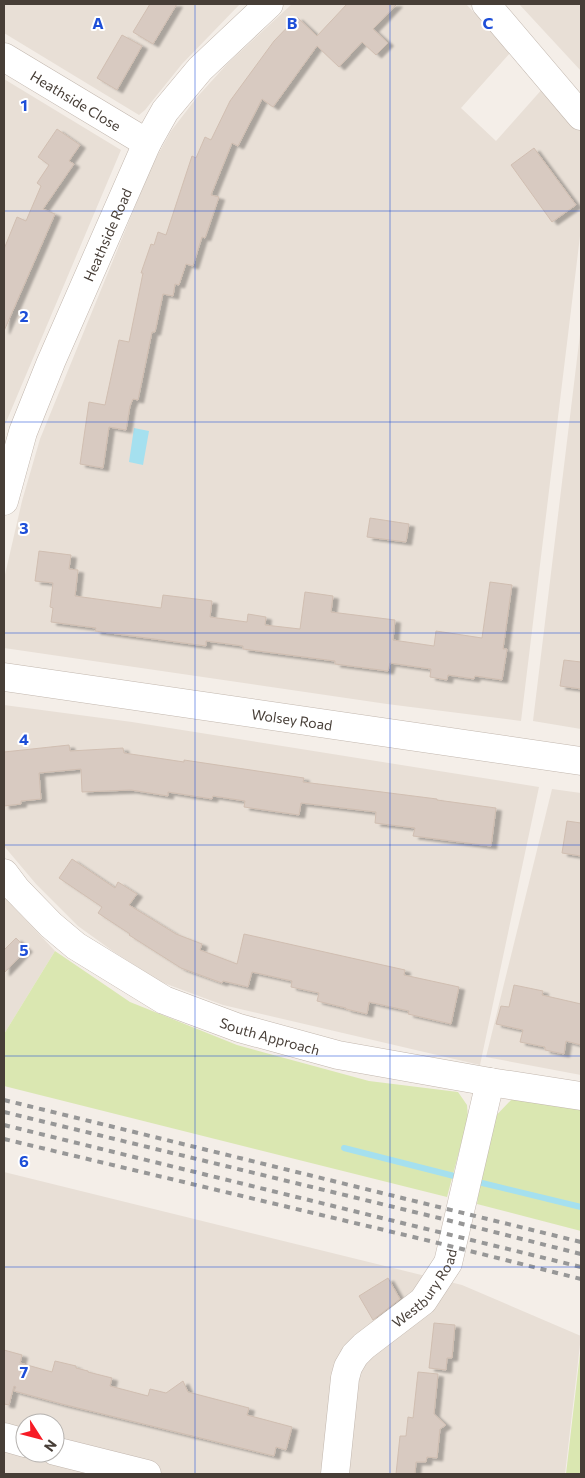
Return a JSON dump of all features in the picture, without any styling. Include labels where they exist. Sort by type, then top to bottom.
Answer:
[{"type":"street","name":"Heathside Road","points":[[4,501],[23,432],[51,362],[147,143],[165,111],[200,69],[269,4]]},
{"type":"street","points":[[486,4],[581,116]]},
{"type":"street","name":"Heathside Close","points":[[4,57],[147,143]]},
{"type":"street","name":"Wolsey Road","points":[[4,677],[581,761]]},
{"type":"street","name":"South Approach","points":[[4,873],[22,895],[76,946],[164,1000],[238,1028],[338,1055],[581,1096]]},
{"type":"street","name":"Westbury Road","points":[[335,1474],[345,1378],[348,1367],[355,1355],[364,1346],[423,1301],[448,1263],[490,1082]]},
{"type":"street","points":[[65,1454],[147,1474]]},
{"type":"shaded area","points":[[4,4],[240,4],[182,64],[139,115],[4,33]]},
{"type":"shaded area","points":[[292,4],[466,4],[511,52],[461,108],[496,141],[544,87],[581,128],[581,228],[521,721],[387,704],[4,648],[4,579],[22,501],[40,439],[152,165],[171,131],[198,96],[228,63]]},
{"type":"shaded area","points":[[519,4],[581,4],[581,71]]},
{"type":"shaded area","points":[[4,79],[121,150],[4,427]]},
{"type":"shaded area","points":[[581,326],[581,729],[533,721]]},
{"type":"shaded area","points":[[4,705],[132,722],[539,787],[480,1065],[223,1005],[161,982],[78,926],[36,884],[4,846]]},
{"type":"shaded area","points":[[552,789],[581,793],[581,1075],[486,1057]]},
{"type":"shaded area","points":[[4,897],[55,951],[4,1034]]},
{"type":"shaded area","points":[[4,1172],[462,1285],[581,1336],[565,1474],[4,1474]]},
{"type":"green space","points":[[55,951],[130,1002],[237,1045],[369,1081],[458,1092],[467,1105],[468,1118],[447,1197],[4,1086],[4,1034]]},
{"type":"green space","points":[[513,1098],[581,1109],[581,1231],[477,1204],[488,1124]]},
{"type":"green space","points":[[581,1345],[581,1474],[566,1474]]},
{"type":"water","points":[[134,428],[149,431],[143,465],[129,462]]},
{"type":"building","points":[[150,4],[177,4],[153,44],[133,32]]},
{"type":"building","points":[[347,4],[397,4],[373,29],[388,43],[376,55],[362,42],[339,67],[317,46],[273,107],[262,99],[238,146],[232,143],[211,195],[219,197],[205,238],[202,237],[193,266],[186,264],[179,285],[175,284],[173,296],[163,294],[155,332],[152,332],[138,400],[133,399],[130,406],[126,430],[109,427],[103,468],[80,464],[89,402],[105,405],[119,340],[129,342],[143,273],[141,273],[151,244],[154,245],[158,232],[166,235],[192,156],[196,158],[205,137],[211,140],[230,101],[274,41],[297,17],[317,36]]},
{"type":"building","points":[[122,35],[142,46],[117,90],[97,78]]},
{"type":"building","points":[[57,129],[80,145],[69,161],[74,164],[43,209],[55,214],[4,331],[4,249],[17,217],[26,221],[41,186],[37,183],[49,165],[38,157]]},
{"type":"building","points":[[534,148],[576,205],[552,222],[511,165]]},
{"type":"building","points":[[370,518],[409,524],[406,542],[367,537]]},
{"type":"building","points":[[39,551],[71,555],[69,569],[78,570],[75,596],[161,608],[163,595],[212,601],[210,617],[247,622],[248,614],[266,617],[265,625],[300,629],[305,592],[333,596],[331,612],[395,620],[393,640],[434,646],[436,631],[482,638],[490,582],[512,585],[503,649],[507,649],[502,680],[475,676],[474,679],[448,675],[447,680],[430,677],[431,669],[390,663],[388,671],[335,664],[335,661],[243,649],[243,646],[206,641],[206,646],[95,631],[96,628],[51,622],[53,608],[50,607],[53,583],[35,581]]},
{"type":"building","points":[[564,660],[581,662],[581,689],[560,686]]},
{"type":"building","points":[[69,745],[70,751],[123,748],[124,753],[304,778],[303,782],[496,808],[491,846],[413,836],[415,828],[375,823],[376,812],[301,803],[299,815],[244,807],[245,801],[213,796],[212,799],[168,792],[168,796],[131,790],[82,792],[81,769],[39,773],[41,799],[21,801],[21,804],[4,806],[4,752]]},
{"type":"building","points":[[567,821],[581,823],[581,856],[562,853]]},
{"type":"building","points":[[72,859],[115,888],[118,882],[137,894],[129,905],[176,934],[202,944],[200,950],[237,964],[244,934],[405,970],[404,975],[459,987],[451,1024],[408,1014],[409,1011],[369,1002],[367,1014],[346,1009],[317,1001],[319,993],[291,987],[292,981],[252,972],[248,987],[223,981],[222,983],[181,968],[98,913],[102,907],[59,878]]},
{"type":"building","points":[[16,938],[27,949],[4,973],[4,950]]},
{"type":"building","points":[[514,985],[543,991],[542,995],[581,1004],[581,1045],[566,1041],[564,1054],[545,1050],[545,1047],[520,1042],[523,1030],[496,1024],[501,1006],[509,1007]]},
{"type":"building","points":[[388,1278],[400,1299],[373,1320],[359,1296]]},
{"type":"building","points":[[434,1323],[455,1325],[452,1358],[447,1358],[446,1370],[429,1368]]},
{"type":"building","points":[[4,1350],[22,1355],[20,1363],[52,1372],[55,1361],[76,1366],[76,1368],[88,1372],[112,1378],[110,1386],[148,1396],[150,1389],[166,1393],[183,1381],[188,1392],[249,1408],[247,1415],[292,1427],[286,1450],[276,1447],[274,1456],[62,1404],[14,1391],[16,1387],[14,1386],[9,1405],[4,1404]]},
{"type":"building","points":[[418,1372],[438,1374],[434,1414],[446,1425],[440,1429],[437,1458],[427,1457],[426,1462],[416,1462],[415,1474],[396,1474],[400,1436],[406,1436],[408,1417],[413,1418]]},
{"type":"waterway","points":[[344,1148],[462,1178]]},
{"type":"waterway","points":[[474,1181],[581,1207]]},
{"type":"railway","points":[[4,1100],[581,1242]]},
{"type":"railway","points":[[4,1112],[581,1254]]},
{"type":"railway","points":[[4,1125],[581,1267]]},
{"type":"railway","points":[[4,1139],[581,1279]]}]
